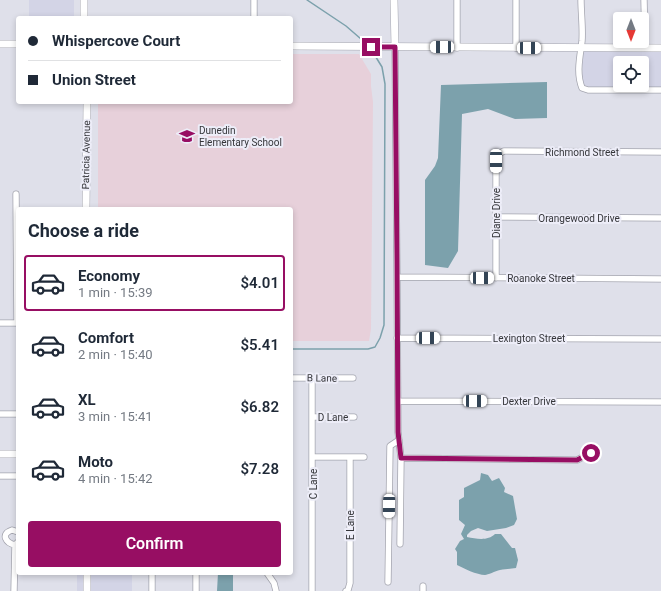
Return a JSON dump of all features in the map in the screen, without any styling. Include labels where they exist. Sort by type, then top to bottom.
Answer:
[{"type":"street","points":[[84,0],[84,16]]},
{"type":"street","points":[[254,0],[254,16]]},
{"type":"street","points":[[394,0],[398,432],[401,458],[400,544]]},
{"type":"street","points":[[457,0],[457,48]]},
{"type":"street","points":[[516,0],[516,48]]},
{"type":"street","points":[[581,0],[582,41],[579,57],[579,80],[582,88],[588,90],[661,90]]},
{"type":"street","points":[[644,0],[644,12]]},
{"type":"street","points":[[0,44],[16,44]]},
{"type":"street","points":[[293,46],[613,48]]},
{"type":"street","points":[[649,48],[661,48]]},
{"type":"street","name":"Patricia Avenue","points":[[86,207],[87,104]]},
{"type":"street","name":"Richmond Street","points":[[504,151],[661,152]]},
{"type":"street","name":"Diane Drive","points":[[496,278],[496,161],[498,154],[504,151]]},
{"type":"street","points":[[16,194],[16,207]]},
{"type":"street","name":"Orangewood Drive","points":[[496,217],[661,218]]},
{"type":"street","name":"Roanoke Street","points":[[397,277],[661,279]]},
{"type":"street","points":[[0,323],[16,323]]},
{"type":"street","name":"Lexington Street","points":[[397,338],[661,339]]},
{"type":"street","name":"B Lane","points":[[293,378],[353,378]]},
{"type":"street","name":"C Lane","points":[[312,378],[312,591]]},
{"type":"street","name":"Dexter Drive","points":[[398,401],[661,402]]},
{"type":"street","points":[[0,414],[16,414]]},
{"type":"street","name":"D Lane","points":[[313,417],[354,417]]},
{"type":"street","points":[[388,582],[390,446],[399,440]]},
{"type":"street","points":[[401,458],[577,460],[591,453]]},
{"type":"street","points":[[0,454],[16,454]]},
{"type":"street","points":[[313,457],[364,457]]},
{"type":"street","name":"E Lane","points":[[346,591],[348,590],[350,583],[350,457]]},
{"type":"street","points":[[0,476],[16,476]]},
{"type":"street","points":[[16,531],[12,530],[7,532],[5,535],[8,542],[16,543]]},
{"type":"street","points":[[14,591],[16,572]]},
{"type":"street","points":[[87,575],[87,591]]},
{"type":"street","points":[[152,575],[152,591]]},
{"type":"street","points":[[196,575],[196,591]]},
{"type":"street","points":[[268,575],[274,583],[276,591]]},
{"type":"shaded area","points":[[29,0],[74,0],[74,16],[29,16]]},
{"type":"shaded area","points":[[583,51],[661,51],[661,87],[649,87],[649,56],[613,56],[613,87],[589,87],[584,85],[582,80]]},
{"type":"shaded area","points":[[293,54],[359,54],[371,74],[373,102],[371,329],[369,341],[293,341],[293,207],[98,207],[98,104],[293,104]]},
{"type":"shaded area","points":[[547,82],[547,118],[515,119],[488,109],[462,114],[458,251],[448,268],[425,265],[425,180],[435,166],[438,158],[441,85]]},
{"type":"shaded area","points":[[481,473],[488,475],[492,481],[499,478],[505,488],[504,492],[513,496],[517,519],[514,525],[506,528],[487,531],[478,528],[471,531],[467,535],[467,537],[482,539],[489,538],[495,534],[501,534],[512,548],[515,548],[518,560],[516,568],[500,570],[485,575],[474,573],[457,565],[457,552],[455,549],[460,541],[464,539],[461,534],[465,525],[459,520],[459,500],[464,497],[464,488],[480,480]]},
{"type":"shaded area","points":[[77,575],[84,575],[84,591],[77,591]]},
{"type":"shaded area","points":[[89,575],[132,575],[132,591],[89,591]]},
{"type":"shaded area","points":[[218,575],[233,575],[233,591],[217,591]]},
{"type":"waterway","points":[[307,0],[346,26],[361,39]]},
{"type":"waterway","points":[[293,349],[368,349],[375,347],[380,338],[384,325],[385,84],[382,67],[374,54]]},
{"type":"place","name":"Dunedin Elementary School","points":[[187,136]]},
{"type":"route","points":[[371,47],[395,47],[398,432],[401,458],[577,460],[591,453]]}]
